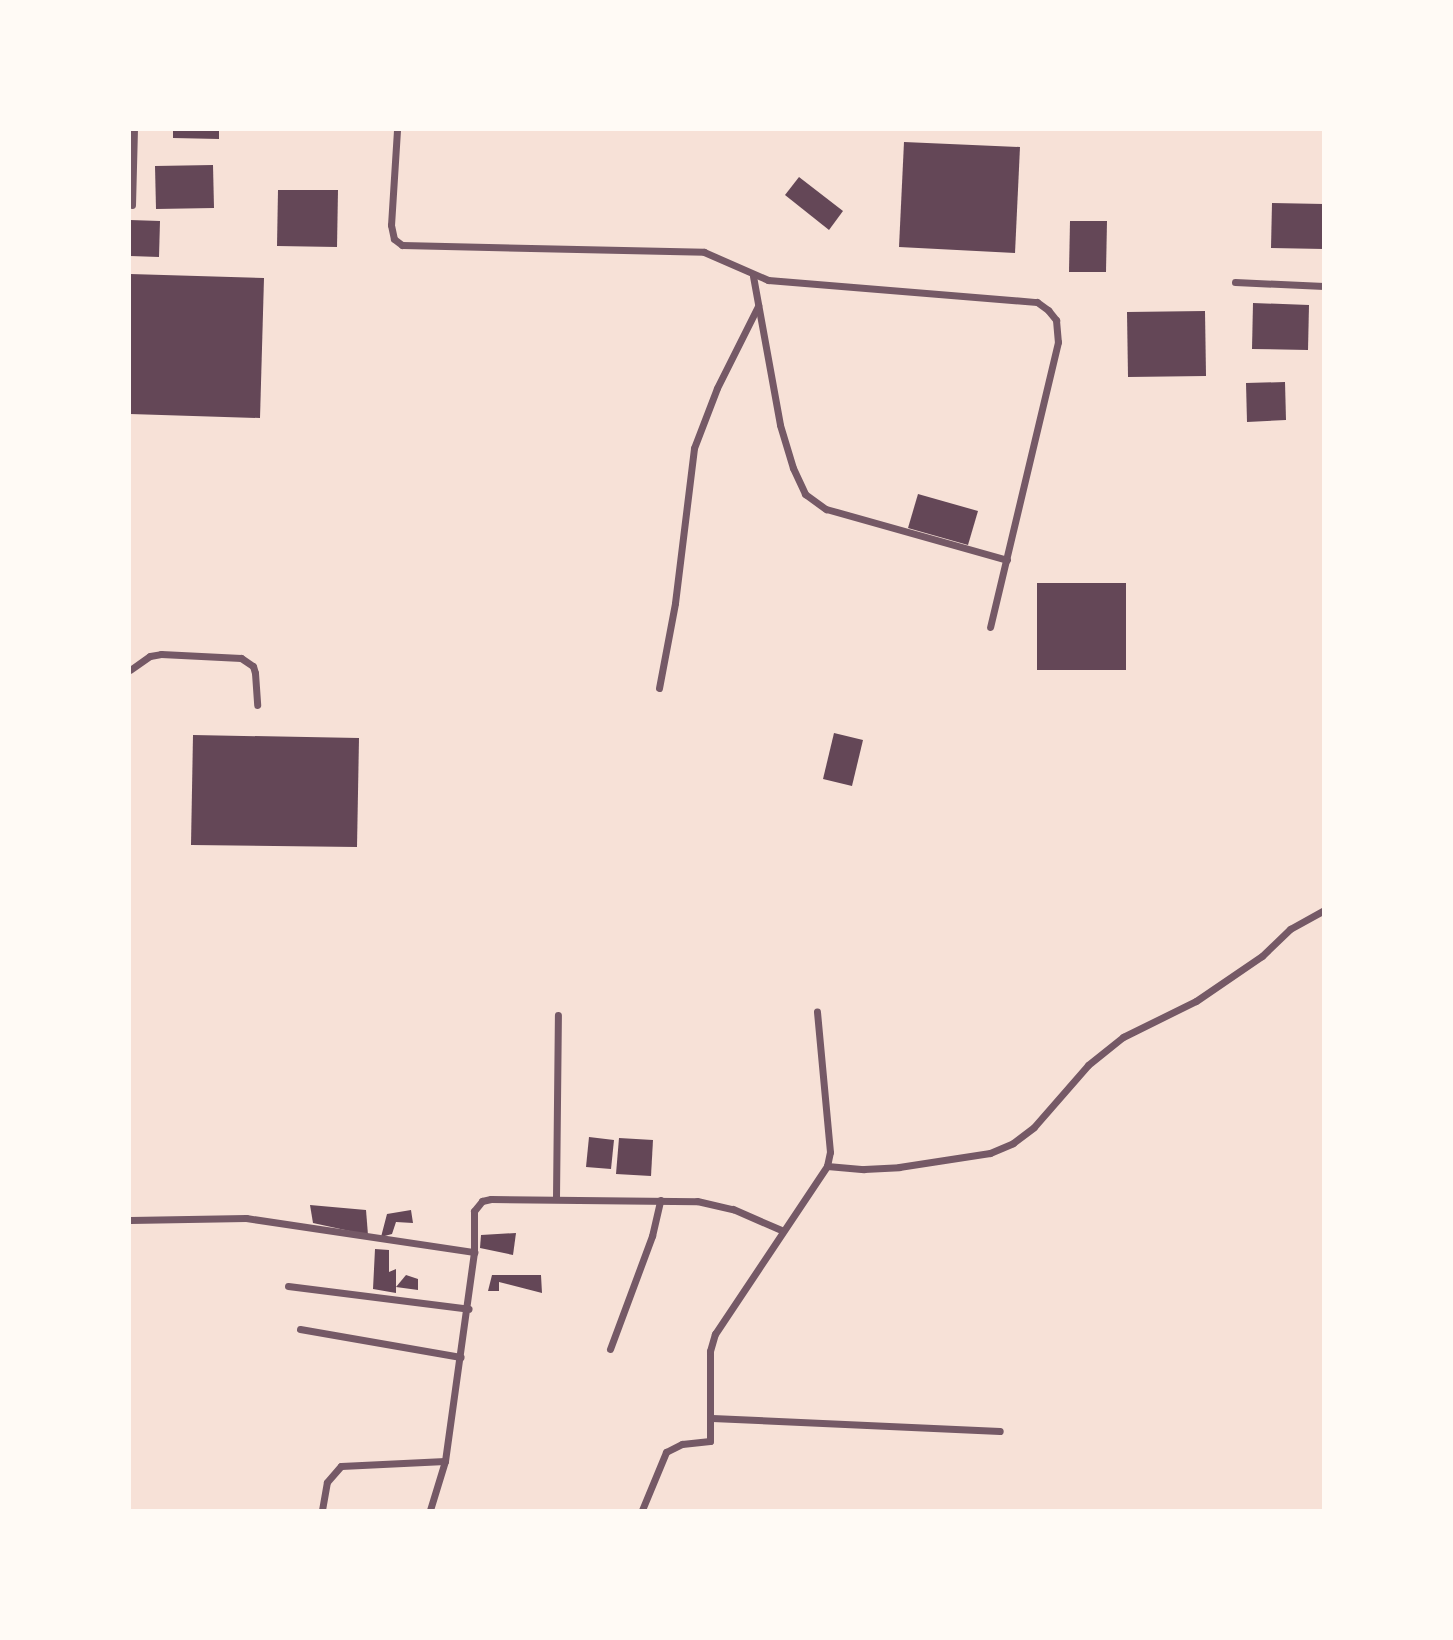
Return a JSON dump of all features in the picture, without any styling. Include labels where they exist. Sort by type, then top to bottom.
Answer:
[{"type":"street","points":[[132,205],[134,130]]},
{"type":"street","points":[[397,130],[391,225],[398,243],[407,246],[704,252],[721,257],[753,276],[796,284],[1037,302],[1052,314],[1059,329],[1058,342],[989,627]]},
{"type":"street","points":[[753,276],[780,425],[793,468],[805,494],[826,509],[1007,559]]},
{"type":"street","points":[[1235,282],[1324,286]]},
{"type":"street","points":[[659,688],[675,603],[694,448],[707,410],[758,305]]},
{"type":"street","points":[[130,670],[150,656],[161,654],[241,658],[253,666],[257,705]]},
{"type":"street","points":[[827,1166],[864,1169],[899,1167],[981,1155],[1013,1143],[1028,1133],[1069,1085],[1112,1045],[1196,1001],[1253,963],[1290,929],[1324,909]]},
{"type":"street","points":[[642,1510],[666,1452],[682,1444],[710,1441],[710,1350],[715,1334],[781,1230],[810,1195],[827,1166],[830,1152],[817,1012]]},
{"type":"street","points":[[556,1198],[558,1015]]},
{"type":"street","points":[[430,1510],[444,1461],[461,1357],[474,1252],[474,1211],[482,1201],[556,1198],[697,1201],[733,1209],[781,1230]]},
{"type":"street","points":[[610,1349],[652,1236],[660,1200]]},
{"type":"street","points":[[130,1220],[246,1218],[474,1252]]},
{"type":"street","points":[[288,1286],[468,1309]]},
{"type":"street","points":[[300,1329],[461,1357]]},
{"type":"street","points":[[712,1418],[1000,1431]]},
{"type":"street","points":[[322,1510],[327,1482],[341,1466],[444,1461]]},
{"type":"building","points":[[173,130],[219,130],[219,139],[173,138]]},
{"type":"building","points":[[904,142],[1020,147],[1015,253],[899,247]]},
{"type":"building","points":[[213,165],[214,208],[156,209],[155,166]]},
{"type":"building","points":[[799,177],[843,211],[829,230],[785,195]]},
{"type":"building","points":[[278,190],[338,190],[337,247],[277,246]]},
{"type":"building","points":[[1272,203],[1324,204],[1324,249],[1271,248]]},
{"type":"building","points":[[130,220],[160,221],[159,257],[130,256]]},
{"type":"building","points":[[1070,221],[1107,221],[1106,272],[1069,272]]},
{"type":"building","points":[[130,274],[264,278],[260,418],[130,414]]},
{"type":"building","points":[[1253,303],[1309,305],[1308,350],[1252,349]]},
{"type":"building","points":[[1205,311],[1206,376],[1128,377],[1127,312]]},
{"type":"building","points":[[1285,382],[1286,420],[1247,422],[1246,383]]},
{"type":"building","points":[[918,494],[978,511],[968,545],[908,528]]},
{"type":"building","points":[[1037,583],[1126,583],[1126,670],[1037,670]]},
{"type":"building","points":[[834,733],[863,740],[852,786],[823,779]]},
{"type":"building","points":[[193,735],[359,738],[357,847],[191,845]]},
{"type":"building","points":[[589,1137],[614,1140],[611,1169],[586,1167]]},
{"type":"building","points":[[619,1138],[653,1140],[651,1176],[616,1174]]},
{"type":"building","points":[[310,1205],[366,1210],[368,1235],[313,1223]]},
{"type":"building","points":[[411,1210],[413,1223],[396,1222],[392,1234],[381,1237],[387,1214]]},
{"type":"building","points":[[516,1233],[513,1255],[480,1248],[481,1235]]},
{"type":"building","points":[[375,1249],[389,1250],[389,1272],[396,1269],[396,1293],[373,1289]]},
{"type":"building","points":[[406,1275],[418,1279],[418,1290],[396,1287]]},
{"type":"building","points":[[492,1275],[541,1275],[542,1293],[499,1282],[499,1291],[488,1291]]}]
